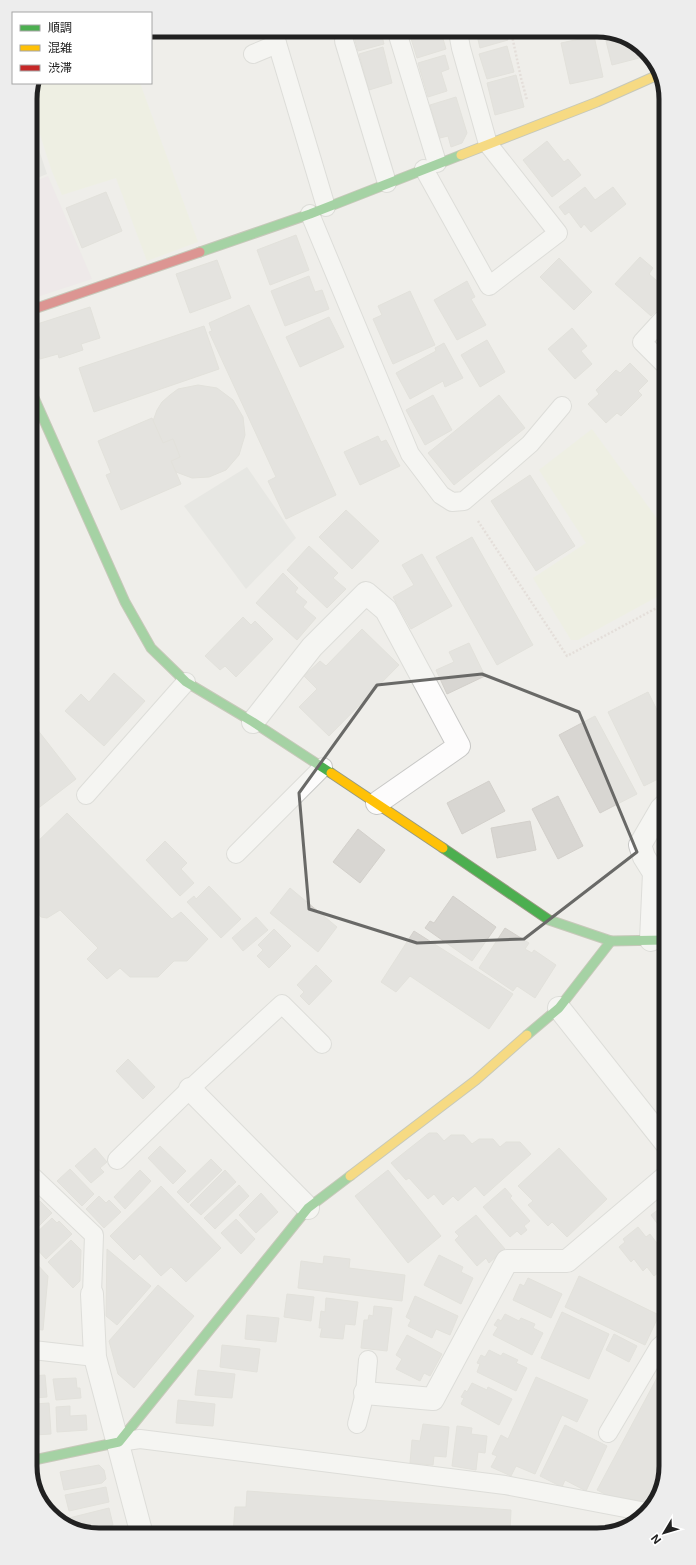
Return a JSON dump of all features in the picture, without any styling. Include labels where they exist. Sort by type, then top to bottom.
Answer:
[{"type":"street","points":[[37,308],[318,210],[596,102],[655,76]]},
{"type":"street","points":[[37,404],[125,602],[151,648],[186,682],[253,722],[323,767],[549,920],[611,941],[658,940],[654,874],[644,857],[640,846],[659,813]]},
{"type":"street","points":[[253,722],[312,647],[366,593],[386,610],[459,746],[377,803]]},
{"type":"street","points":[[37,1459],[119,1442],[308,1208],[476,1080],[559,1008],[611,941]]},
{"type":"street","points":[[559,1008],[659,1134]]},
{"type":"street","points":[[190,1089],[308,1208]]},
{"type":"street","points":[[365,1393],[433,1399],[507,1261],[567,1261],[659,1183]]},
{"type":"street","points":[[92,1294],[95,1357],[119,1442],[140,1528]]},
{"type":"lane","points":[[398,37],[431,166],[489,286],[558,233],[488,144],[459,37]]},
{"type":"lane","points":[[253,54],[275,39],[318,210],[410,454],[441,495],[452,502],[464,501],[530,444],[562,406]]},
{"type":"lane","points":[[344,41],[387,183]]},
{"type":"lane","points":[[659,323],[642,342],[659,359]]},
{"type":"lane","points":[[86,795],[186,682]]},
{"type":"lane","points":[[236,854],[323,767]]},
{"type":"lane","points":[[117,1160],[190,1089],[282,1004],[322,1044]]},
{"type":"lane","points":[[37,1181],[94,1235],[92,1294]]},
{"type":"lane","points":[[608,1433],[659,1347]]},
{"type":"lane","points":[[37,1350],[95,1357]]},
{"type":"lane","points":[[358,1424],[365,1393],[368,1360]]},
{"type":"lane","points":[[119,1442],[140,1439],[505,1485],[640,1511]]},
{"type":"path","points":[[512,37],[521,78],[535,126]]},
{"type":"path","points":[[464,501],[567,656],[659,607]]},
{"type":"highlighted area","points":[[482,674],[579,712],[637,852],[524,939],[417,943],[309,909],[299,793],[377,685]]},
{"type":"shaded area","points":[[37,144],[47,174],[37,178]]},
{"type":"shaded area","points":[[48,176],[92,279],[37,297],[37,180]]},
{"type":"shaded area","points":[[247,467],[296,538],[246,589],[184,506]]},
{"type":"green space","points":[[39,84],[140,84],[198,242],[147,261],[116,178],[62,195],[51,169],[37,125],[37,95]]},
{"type":"green space","points":[[592,429],[659,521],[659,596],[578,640],[571,640],[533,578],[586,543],[539,470]]},
{"type":"building","points":[[354,37],[382,37],[384,44],[358,51]]},
{"type":"building","points":[[411,37],[442,37],[446,49],[417,58]]},
{"type":"building","points":[[477,37],[507,37],[508,40],[480,48]]},
{"type":"building","points":[[594,37],[603,77],[570,84],[561,43]]},
{"type":"building","points":[[613,39],[624,43],[643,57],[612,65],[606,41]]},
{"type":"building","points":[[507,46],[514,72],[487,79],[479,54]]},
{"type":"building","points":[[383,47],[392,83],[369,90],[359,54]]},
{"type":"building","points":[[445,55],[449,69],[441,72],[447,91],[428,97],[418,63]]},
{"type":"building","points":[[516,75],[524,107],[495,115],[487,83]]},
{"type":"building","points":[[456,97],[467,133],[462,143],[451,147],[448,136],[440,138],[430,105]]},
{"type":"building","points":[[547,141],[564,162],[568,159],[581,175],[552,197],[523,160]]},
{"type":"building","points":[[585,187],[595,200],[613,187],[626,204],[591,232],[584,224],[581,228],[569,212],[565,215],[559,207]]},
{"type":"building","points":[[106,192],[122,231],[82,248],[66,208]]},
{"type":"building","points":[[296,235],[309,270],[270,285],[257,250]]},
{"type":"building","points":[[640,257],[653,268],[649,274],[659,283],[659,307],[651,316],[615,284]]},
{"type":"building","points":[[559,258],[592,292],[574,310],[540,277]]},
{"type":"building","points":[[217,260],[231,298],[190,313],[176,274]]},
{"type":"building","points":[[309,276],[315,292],[322,290],[329,309],[285,326],[271,291]]},
{"type":"building","points":[[467,281],[475,297],[471,299],[486,325],[457,340],[434,300]]},
{"type":"building","points":[[410,291],[435,345],[393,364],[373,319],[382,315],[378,306]]},
{"type":"building","points":[[249,305],[336,495],[286,519],[268,481],[276,477],[209,332],[212,331],[209,323]]},
{"type":"building","points":[[90,307],[100,338],[81,344],[83,350],[59,358],[58,354],[40,359],[37,348],[37,324]]},
{"type":"building","points":[[329,317],[344,347],[300,367],[286,337]]},
{"type":"building","points":[[204,326],[219,369],[94,412],[79,368]]},
{"type":"building","points":[[572,328],[587,346],[581,351],[592,364],[575,379],[548,349]]},
{"type":"building","points":[[487,340],[505,372],[480,387],[461,355]]},
{"type":"building","points":[[444,343],[463,378],[445,387],[443,381],[410,399],[396,373],[436,351],[435,348]]},
{"type":"building","points":[[630,363],[648,381],[638,391],[642,395],[621,416],[617,413],[606,423],[588,404],[599,394],[596,390],[616,370],[620,373]]},
{"type":"building","points":[[198,385],[217,388],[233,400],[243,417],[245,435],[239,455],[226,470],[209,477],[192,478],[176,472],[171,461],[180,457],[173,439],[163,443],[153,421],[162,402],[170,395],[178,389]]},
{"type":"building","points":[[433,395],[452,430],[425,445],[406,410]]},
{"type":"building","points":[[499,395],[525,428],[454,485],[428,453]]},
{"type":"building","points":[[152,418],[163,443],[173,439],[180,457],[171,461],[181,484],[121,510],[106,475],[111,473],[98,441]]},
{"type":"building","points":[[378,436],[381,442],[386,440],[400,466],[360,485],[344,452]]},
{"type":"building","points":[[530,475],[575,546],[536,571],[491,501]]},
{"type":"building","points":[[346,510],[379,541],[352,569],[319,537]]},
{"type":"building","points":[[472,537],[533,645],[497,665],[436,557]]},
{"type":"building","points":[[309,546],[338,573],[333,578],[346,589],[327,608],[287,570]]},
{"type":"building","points":[[422,554],[452,606],[411,629],[393,597],[414,585],[402,565]]},
{"type":"building","points":[[283,573],[298,588],[295,592],[307,602],[303,607],[316,618],[297,640],[256,603]]},
{"type":"building","points":[[243,617],[251,625],[255,621],[273,639],[236,677],[225,666],[220,670],[205,656]]},
{"type":"building","points":[[362,629],[399,665],[329,736],[299,707],[317,689],[304,676],[320,661],[326,666]]},
{"type":"building","points":[[469,643],[485,676],[447,694],[436,670],[454,662],[449,652]]},
{"type":"building","points":[[114,673],[145,701],[104,746],[65,711],[81,694],[89,702]]},
{"type":"building","points":[[648,692],[659,714],[659,778],[644,786],[608,712]]},
{"type":"building","points":[[595,716],[637,794],[600,813],[559,735]]},
{"type":"building","points":[[37,729],[76,779],[37,809]]},
{"type":"building","points":[[489,781],[505,811],[462,834],[447,803]]},
{"type":"building","points":[[558,796],[583,846],[558,859],[532,809]]},
{"type":"building","points":[[67,813],[172,919],[181,912],[208,939],[187,961],[174,961],[158,977],[130,977],[120,968],[107,979],[87,959],[98,948],[60,910],[47,918],[41,917],[37,912],[37,842]]},
{"type":"building","points":[[530,821],[536,850],[497,858],[491,828]]},
{"type":"building","points":[[358,829],[385,850],[360,883],[333,862]]},
{"type":"building","points":[[165,841],[187,863],[181,869],[194,883],[180,896],[146,860]]},
{"type":"building","points":[[209,886],[241,919],[221,938],[187,902],[194,896],[196,899]]},
{"type":"building","points":[[290,888],[337,927],[318,952],[270,913]]},
{"type":"building","points":[[453,896],[496,927],[472,961],[425,928],[430,921],[434,923]]},
{"type":"building","points":[[256,917],[268,930],[243,951],[232,938]]},
{"type":"building","points":[[505,928],[529,943],[525,949],[532,953],[534,950],[556,965],[535,998],[517,986],[513,991],[479,968]]},
{"type":"building","points":[[274,929],[291,946],[269,968],[257,956],[263,950],[258,945]]},
{"type":"building","points":[[414,931],[513,994],[489,1029],[410,976],[396,992],[381,982]]},
{"type":"building","points":[[316,965],[332,981],[309,1005],[300,996],[304,992],[297,985]]},
{"type":"building","points":[[128,1059],[155,1087],[143,1099],[116,1071]]},
{"type":"building","points":[[429,1133],[437,1133],[444,1141],[451,1135],[464,1135],[472,1144],[479,1139],[493,1139],[500,1147],[506,1142],[520,1142],[531,1154],[484,1196],[475,1186],[458,1201],[453,1196],[443,1205],[434,1194],[428,1199],[409,1178],[406,1180],[391,1163]]},
{"type":"building","points":[[160,1146],[186,1171],[173,1184],[148,1158]]},
{"type":"building","points":[[95,1148],[107,1162],[100,1168],[104,1172],[91,1183],[75,1166]]},
{"type":"building","points":[[559,1148],[607,1199],[567,1237],[552,1222],[548,1226],[528,1205],[533,1201],[518,1186]]},
{"type":"building","points":[[211,1159],[222,1170],[188,1203],[177,1192]]},
{"type":"building","points":[[70,1169],[94,1194],[82,1206],[57,1181]]},
{"type":"building","points":[[140,1170],[151,1181],[125,1209],[114,1197]]},
{"type":"building","points":[[225,1170],[236,1182],[201,1215],[190,1205]]},
{"type":"building","points":[[388,1170],[441,1236],[408,1263],[355,1196]]},
{"type":"building","points":[[239,1185],[249,1196],[215,1229],[204,1218]]},
{"type":"building","points":[[161,1186],[221,1248],[186,1282],[171,1267],[161,1276],[140,1254],[134,1260],[110,1236]]},
{"type":"building","points":[[505,1188],[512,1196],[510,1198],[530,1221],[524,1226],[527,1230],[521,1235],[517,1231],[510,1237],[483,1207]]},
{"type":"building","points":[[261,1193],[278,1212],[256,1233],[239,1215]]},
{"type":"building","points":[[99,1196],[106,1203],[109,1200],[121,1212],[104,1228],[86,1209]]},
{"type":"building","points":[[40,1201],[52,1213],[37,1228],[37,1203]]},
{"type":"building","points":[[659,1209],[659,1226],[651,1215]]},
{"type":"building","points":[[476,1215],[505,1249],[489,1263],[486,1258],[477,1266],[455,1240],[459,1236],[455,1232]]},
{"type":"building","points":[[52,1218],[57,1223],[59,1221],[72,1234],[46,1259],[37,1249],[37,1232]]},
{"type":"building","points":[[236,1219],[255,1239],[241,1254],[221,1233]]},
{"type":"building","points":[[638,1227],[646,1237],[650,1234],[659,1246],[659,1272],[654,1276],[647,1267],[643,1271],[634,1259],[631,1262],[619,1247],[625,1242],[623,1239]]},
{"type":"building","points":[[71,1240],[81,1250],[80,1281],[73,1288],[48,1262]]},
{"type":"building","points":[[107,1249],[151,1286],[117,1325],[106,1316]]},
{"type":"building","points":[[439,1255],[463,1267],[461,1272],[473,1278],[461,1304],[424,1285]]},
{"type":"building","points":[[324,1256],[350,1259],[349,1268],[405,1275],[402,1301],[298,1288],[301,1261],[323,1264]]},
{"type":"building","points":[[37,1264],[48,1276],[43,1330],[37,1329]]},
{"type":"building","points":[[579,1276],[659,1315],[645,1345],[565,1307]]},
{"type":"building","points":[[528,1278],[562,1294],[551,1318],[513,1300],[520,1284],[524,1286]]},
{"type":"building","points":[[158,1285],[194,1316],[134,1388],[118,1374],[109,1341]]},
{"type":"building","points":[[287,1294],[314,1297],[311,1321],[284,1317]]},
{"type":"building","points":[[415,1296],[458,1316],[450,1335],[436,1329],[432,1338],[408,1326],[411,1320],[406,1317]]},
{"type":"building","points":[[326,1298],[358,1302],[355,1325],[345,1324],[343,1339],[320,1337],[322,1328],[319,1328],[321,1311],[325,1312]]},
{"type":"building","points":[[374,1306],[392,1308],[387,1351],[361,1348],[364,1320],[368,1320],[369,1315],[373,1316]]},
{"type":"building","points":[[562,1312],[609,1334],[589,1379],[541,1358]]},
{"type":"building","points":[[505,1314],[519,1321],[521,1318],[535,1324],[533,1328],[543,1333],[532,1355],[493,1335],[498,1327],[494,1325],[498,1319],[501,1321]]},
{"type":"building","points":[[247,1315],[279,1318],[276,1342],[245,1339]]},
{"type":"building","points":[[614,1334],[637,1346],[629,1362],[606,1350]]},
{"type":"building","points":[[407,1335],[442,1354],[430,1376],[424,1373],[420,1381],[396,1369],[402,1359],[396,1355]]},
{"type":"building","points":[[222,1345],[260,1349],[257,1372],[220,1367]]},
{"type":"building","points":[[489,1350],[501,1356],[503,1353],[518,1360],[516,1363],[527,1368],[516,1391],[477,1372],[480,1364],[477,1363],[481,1355],[485,1357]]},
{"type":"building","points":[[198,1370],[235,1374],[232,1398],[195,1395]]},
{"type":"building","points":[[659,1374],[659,1466],[656,1486],[653,1493],[647,1502],[609,1496],[597,1490]]},
{"type":"building","points":[[45,1375],[47,1397],[37,1398],[37,1376]]},
{"type":"building","points":[[536,1377],[588,1400],[577,1422],[562,1415],[535,1474],[516,1466],[511,1476],[491,1467],[497,1456],[492,1454],[501,1435],[508,1439]]},
{"type":"building","points":[[76,1378],[77,1388],[80,1388],[81,1398],[56,1400],[53,1379]]},
{"type":"building","points":[[472,1383],[487,1390],[488,1387],[512,1399],[499,1425],[461,1404],[464,1398],[461,1397],[465,1390],[467,1392]]},
{"type":"building","points":[[178,1400],[215,1404],[213,1426],[176,1423]]},
{"type":"building","points":[[49,1403],[51,1434],[37,1435],[37,1404]]},
{"type":"building","points":[[70,1406],[70,1416],[86,1415],[87,1430],[57,1432],[56,1407]]},
{"type":"building","points":[[423,1424],[449,1427],[446,1457],[434,1456],[433,1465],[410,1463],[412,1440],[420,1441]]},
{"type":"building","points":[[565,1425],[607,1446],[586,1491],[565,1480],[562,1487],[540,1476]]},
{"type":"building","points":[[457,1426],[472,1428],[471,1434],[487,1436],[485,1453],[478,1452],[476,1470],[452,1466]]},
{"type":"building","points":[[99,1465],[104,1470],[106,1479],[102,1483],[64,1490],[60,1472]]},
{"type":"building","points":[[106,1487],[109,1502],[69,1511],[65,1495]]},
{"type":"building","points":[[247,1491],[511,1510],[510,1528],[233,1528],[235,1507],[246,1507]]},
{"type":"building","points":[[109,1508],[113,1525],[101,1528],[87,1527],[72,1522],[69,1518]]},
{"type":"traffic: fast","points":[[200,252],[310,214],[461,155]]},
{"type":"traffic: fast","points":[[37,404],[125,602],[151,648],[186,682],[253,722],[331,773]]},
{"type":"traffic: fast","points":[[443,848],[549,920],[611,941],[659,940]]},
{"type":"traffic: fast","points":[[527,1035],[559,1008],[611,941]]},
{"type":"traffic: fast","points":[[37,1459],[119,1442],[308,1208],[350,1176]]},
{"type":"traffic: slow","points":[[461,155],[597,102],[655,76]]},
{"type":"traffic: slow","points":[[331,773],[443,848]]},
{"type":"traffic: slow","points":[[350,1176],[476,1080],[527,1035]]},
{"type":"traffic: jam","points":[[37,308],[200,252]]}]
